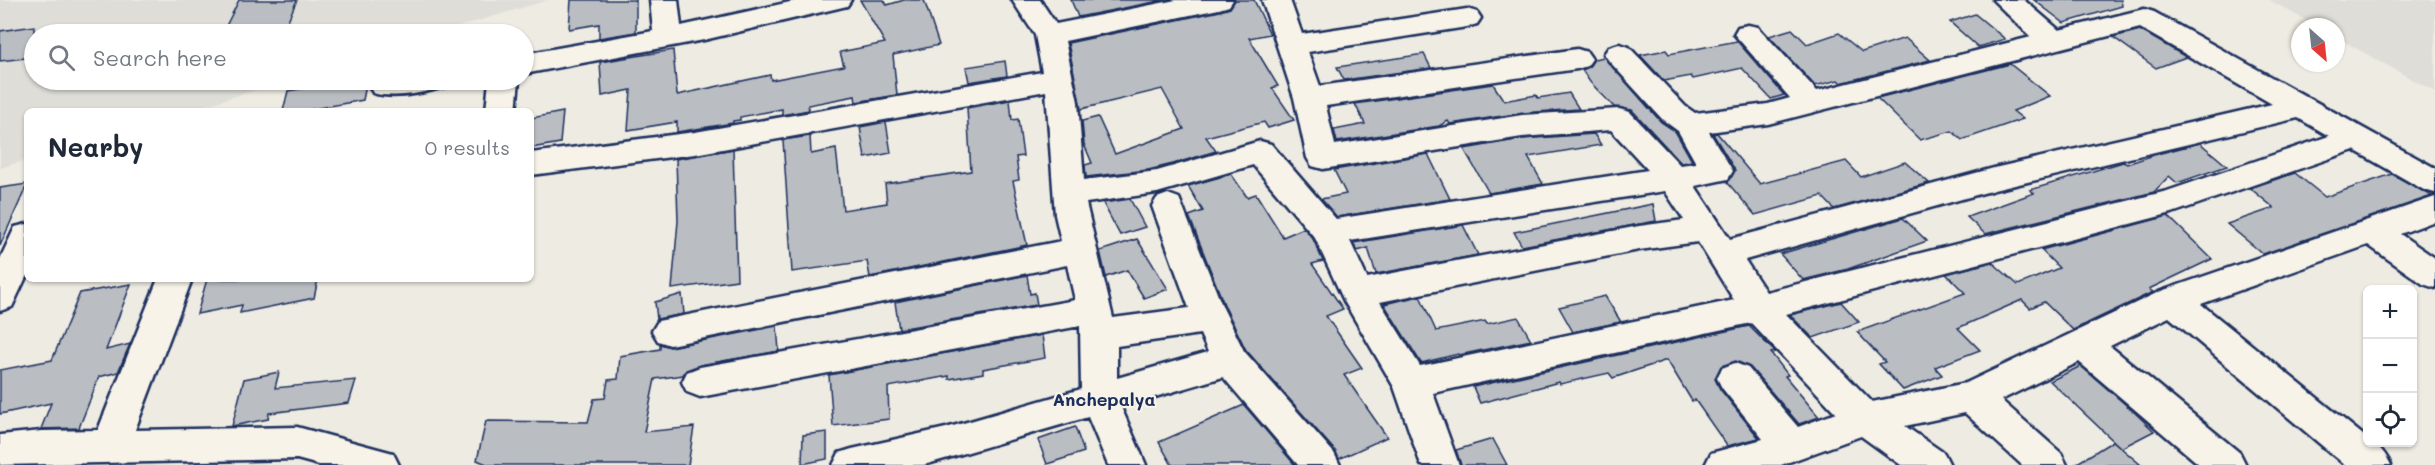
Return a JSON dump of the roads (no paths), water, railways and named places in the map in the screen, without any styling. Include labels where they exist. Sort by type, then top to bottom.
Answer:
[{"type":"street","points":[[664,0],[668,38]]},
{"type":"street","points":[[534,62],[668,38],[837,0]]},
{"type":"street","points":[[1026,0],[1049,35],[1063,102],[1071,215],[1097,322],[1099,400],[1127,465]]},
{"type":"street","points":[[1049,35],[1219,0]]},
{"type":"street","points":[[1276,0],[1309,98],[1323,158],[1522,126],[1619,119],[1674,179],[1758,308],[1865,419],[1931,465]]},
{"type":"street","points":[[2007,0],[2053,40]]},
{"type":"street","points":[[1290,45],[1467,18]]},
{"type":"street","points":[[1689,124],[1768,114],[2144,18],[2435,182]]},
{"type":"street","points":[[1748,34],[1811,103]]},
{"type":"street","points":[[1329,232],[1717,171],[1689,124],[1674,113],[1619,54]]},
{"type":"street","points":[[1309,98],[1577,59]]},
{"type":"street","points":[[534,164],[695,143],[1058,79]]},
{"type":"street","points":[[501,108],[503,90]]},
{"type":"street","points":[[1357,292],[1639,238],[1716,241],[2302,107]]},
{"type":"street","points":[[1411,383],[1758,308],[2172,201],[2356,138]]},
{"type":"street","points":[[1069,194],[1157,182],[1260,152],[1329,232],[1357,292],[1411,383],[1440,465]]},
{"type":"street","points":[[1168,206],[1211,319],[1230,360],[1321,465]]},
{"type":"street","points":[[1724,465],[1778,455],[1865,419],[1972,397],[2173,300],[2435,209]]},
{"type":"street","points":[[2372,231],[2435,275]]},
{"type":"street","points":[[13,280],[24,245]]},
{"type":"street","points":[[670,331],[1079,250]]},
{"type":"street","points":[[110,446],[174,282]]},
{"type":"street","points":[[2173,300],[2213,336],[2372,465]]},
{"type":"street","points":[[700,382],[1097,322],[1211,319]]},
{"type":"street","points":[[2082,344],[2228,465]]},
{"type":"street","points":[[852,465],[949,454],[1099,400],[1230,360]]},
{"type":"street","points":[[1735,378],[1778,455]]},
{"type":"street","points":[[1972,397],[2048,465]]},
{"type":"street","points":[[0,451],[42,447],[110,446],[252,454],[297,443],[380,465]]},
{"type":"district","name":"Anchepalya","points":[[1104,399]]}]
